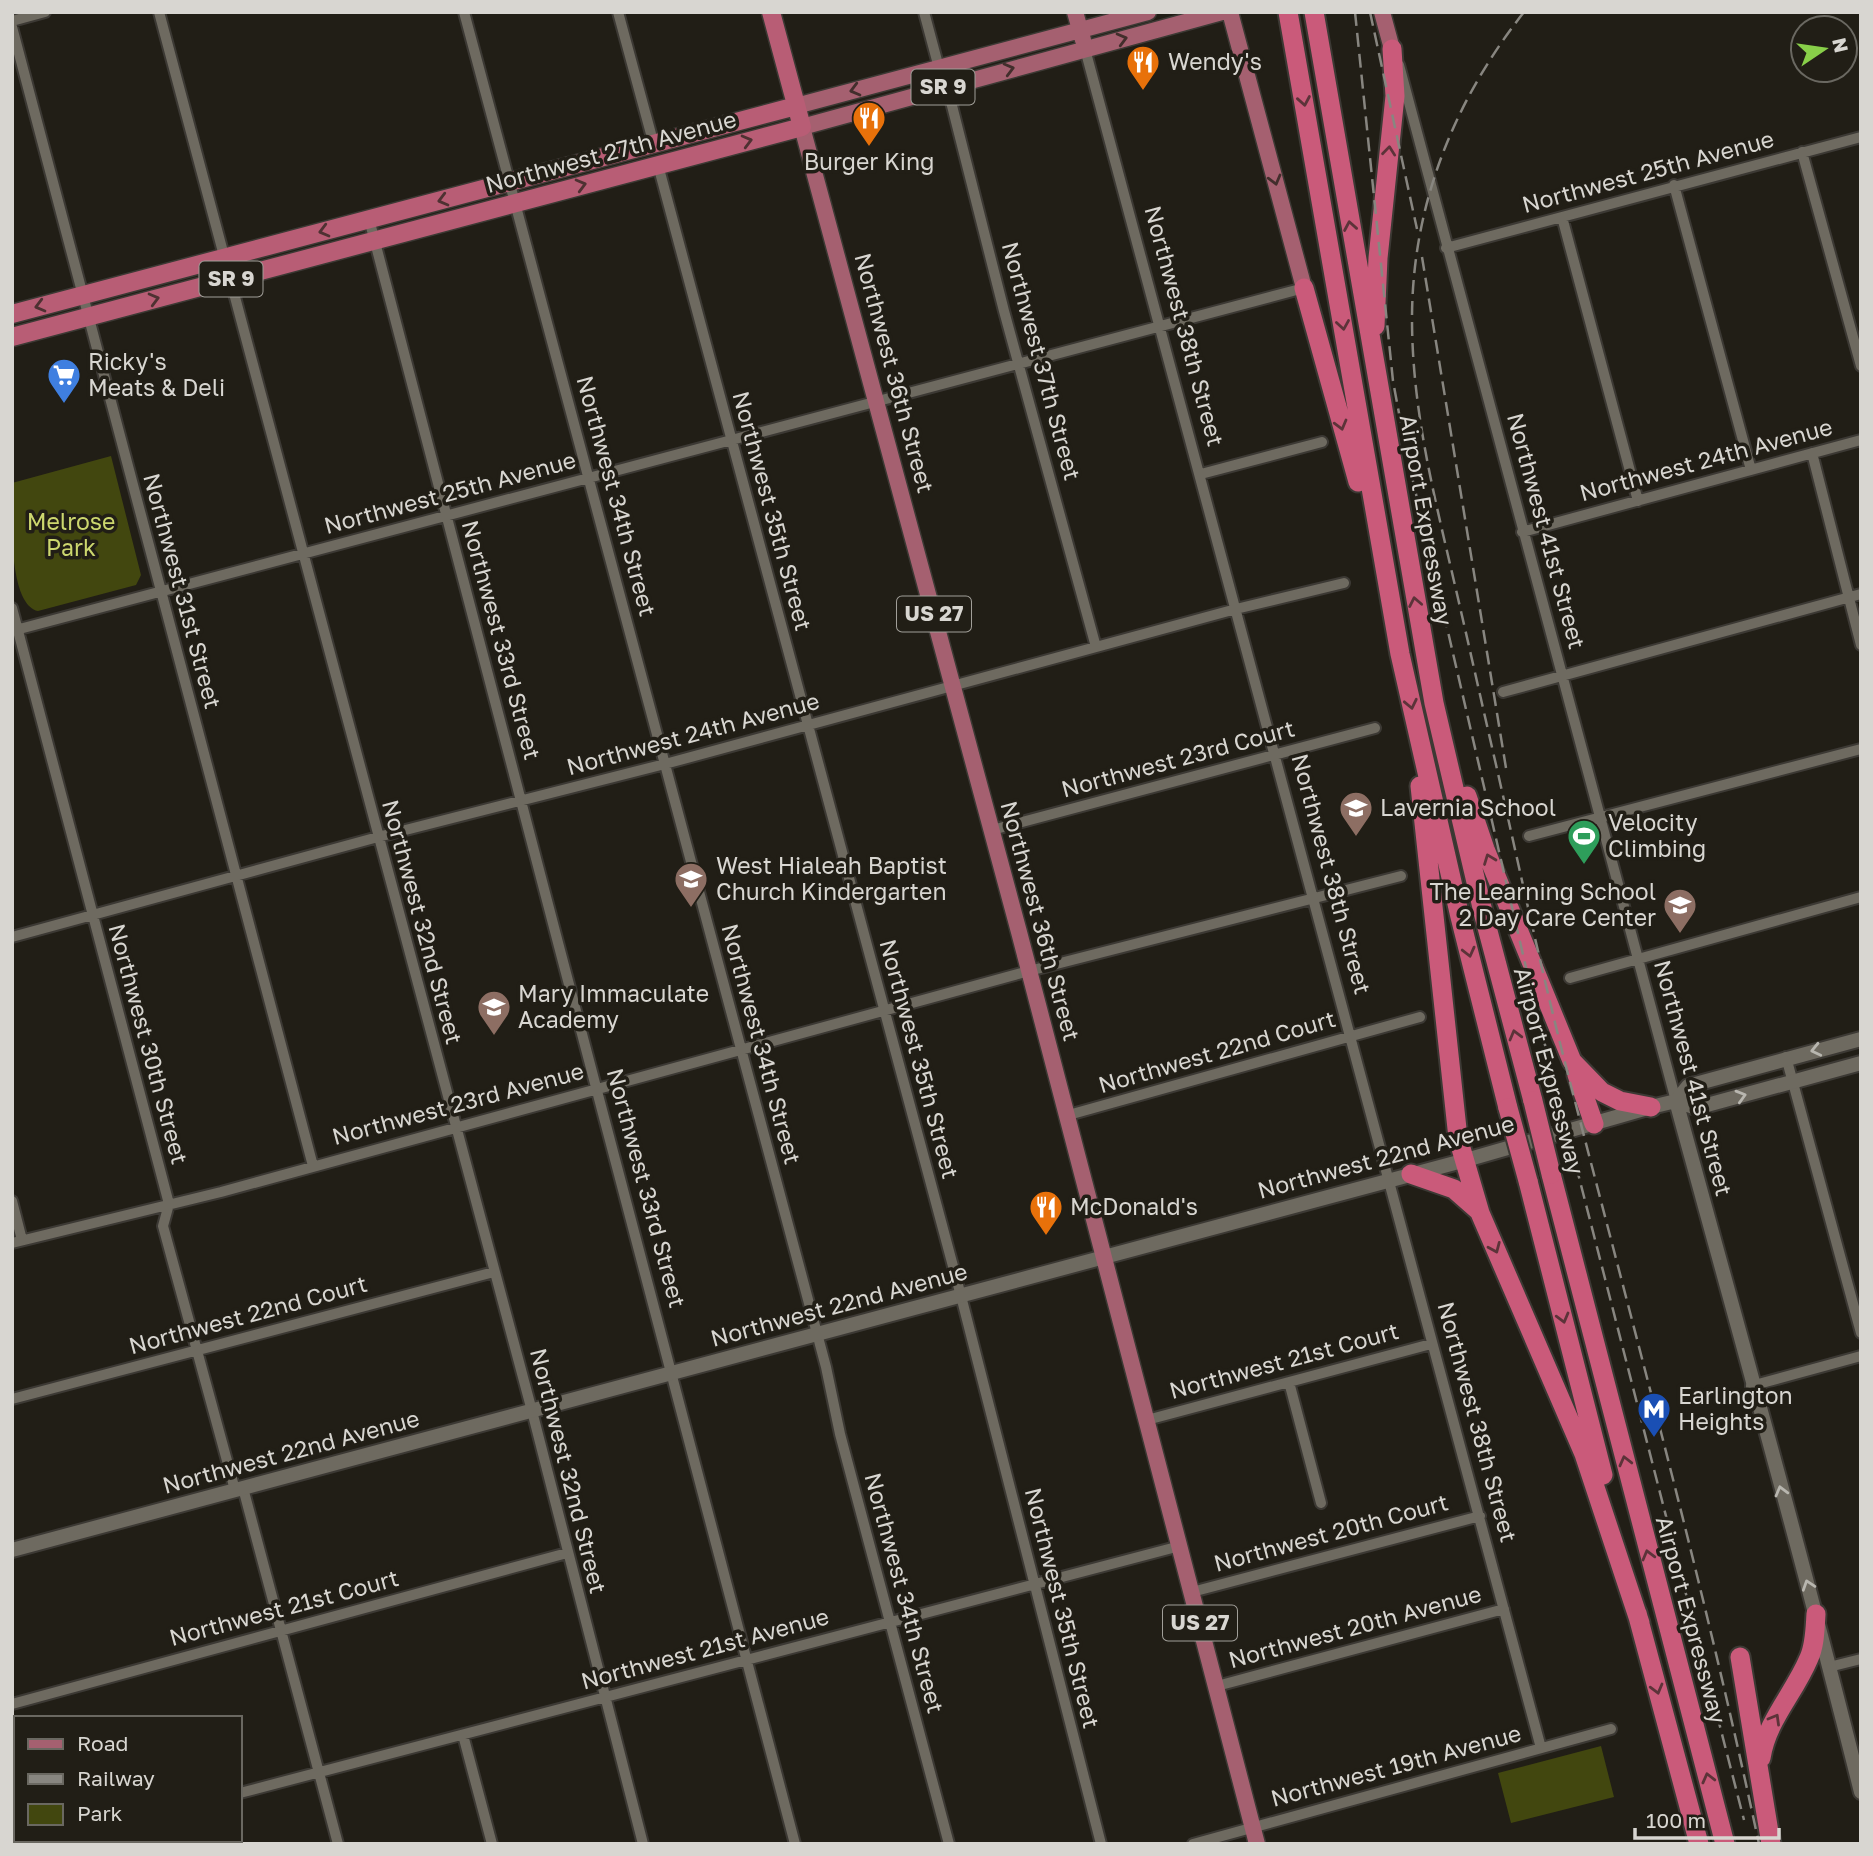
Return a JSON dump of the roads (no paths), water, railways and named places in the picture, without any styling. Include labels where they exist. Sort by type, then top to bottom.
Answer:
[{"type":"highway","name":"Northwest 36th Street","points":[[771,12],[802,127]]},
{"type":"highway","name":"Airport Expressway","points":[[1288,12],[1380,551],[1419,743],[1508,1108],[1699,1844]]},
{"type":"highway","name":"Airport Expressway","points":[[1315,20],[1434,703],[1483,916],[1725,1844]]},
{"type":"highway","points":[[1374,366],[1380,244],[1395,96],[1392,50]]},
{"type":"highway","name":"Northwest 27th Avenue","points":[[12,314],[796,106]]},
{"type":"highway","name":"Northwest 27th Avenue","points":[[12,337],[802,127]]},
{"type":"highway","points":[[649,167],[654,145]]},
{"type":"highway","points":[[1304,288],[1344,439],[1380,551]]},
{"type":"highway","points":[[1434,703],[1485,849],[1572,1060],[1594,1124]]},
{"type":"highway","points":[[1419,743],[1420,802],[1458,1138],[1480,1213],[1584,1454],[1640,1623]]},
{"type":"highway","points":[[1572,1060],[1602,1092],[1620,1101],[1651,1107]]},
{"type":"highway","points":[[1411,1174],[1454,1189],[1480,1213]]},
{"type":"highway","points":[[1762,1784],[1764,1738],[1810,1656],[1816,1614]]},
{"type":"highway","points":[[1740,1657],[1771,1844]]},
{"type":"main road","name":"Northwest 38th Street","points":[[1075,12],[1085,49]]},
{"type":"main road","name":"Northwest 27th Avenue","points":[[802,127],[1222,12]]},
{"type":"main road","points":[[1230,12],[1304,288]]},
{"type":"main road","name":"Northwest 41st Street","points":[[1382,12],[1392,50]]},
{"type":"main road","name":"Northwest 27th Avenue","points":[[796,106],[1141,13]]},
{"type":"main road","points":[[947,86],[951,77],[976,58]]},
{"type":"main road","name":"Northwest 36th Street","points":[[802,127],[992,830],[1257,1844]]},
{"type":"main road","name":"Northwest 22nd Avenue","points":[[1676,1101],[1688,1086],[1786,1057],[1861,1039]]},
{"type":"main road","name":"Northwest 22nd Avenue","points":[[12,1550],[1466,1160],[1651,1107],[1676,1101],[1696,1108],[1861,1063]]},
{"type":"main road","name":"Northwest 41st Street","points":[[1676,1101],[1751,1386],[1816,1614],[1861,1791]]},
{"type":"street","points":[[12,21],[45,12]]},
{"type":"street","name":"Northwest 32nd Street","points":[[159,12],[532,1411],[643,1844]]},
{"type":"street","name":"Northwest 34th Street","points":[[464,12],[817,1334],[949,1844]]},
{"type":"street","points":[[618,12],[654,145]]},
{"type":"street","points":[[924,12],[939,68]]},
{"type":"street","name":"Northwest 31st Street","points":[[12,27],[313,1166]]},
{"type":"street","name":"Northwest 38th Street","points":[[1085,49],[1541,1748]]},
{"type":"street","name":"Northwest 41st Street","points":[[1392,50],[1409,97],[1446,248],[1676,1101]]},
{"type":"street","name":"Northwest 37th Street","points":[[947,86],[953,117],[1096,647]]},
{"type":"street","name":"Northwest 25th Avenue","points":[[1446,248],[1861,136]]},
{"type":"street","points":[[1802,152],[1861,366]]},
{"type":"street","name":"Northwest 35th Street","points":[[649,167],[732,439],[961,1296],[1101,1844]]},
{"type":"street","points":[[1674,185],[1751,470]]},
{"type":"street","points":[[1562,217],[1638,501]]},
{"type":"street","name":"Northwest 33rd Street","points":[[369,219],[596,1088],[674,1373],[795,1844]]},
{"type":"street","name":"Northwest 25th Avenue","points":[[15,631],[1304,288]]},
{"type":"street","name":"Northwest 24th Avenue","points":[[1522,532],[1861,440]]},
{"type":"street","points":[[1201,474],[1322,442]]},
{"type":"street","points":[[1812,453],[1861,645]]},
{"type":"street","name":"Northwest 24th Avenue","points":[[12,937],[1236,609],[1345,583]]},
{"type":"street","points":[[1503,692],[1861,594]]},
{"type":"street","name":"Northwest 30th Street","points":[[12,608],[15,631],[169,1204],[163,1226],[195,1351],[283,1631],[338,1844]]},
{"type":"street","name":"Northwest 23rd Court","points":[[992,830],[1375,729]]},
{"type":"street","points":[[1529,836],[1861,749]]},
{"type":"street","name":"Northwest 23rd Avenue","points":[[17,1241],[313,1166],[1029,971],[1401,876]]},
{"type":"street","points":[[1570,978],[1861,897]]},
{"type":"street","name":"Northwest 22nd Court","points":[[1065,1116],[1420,1017]]},
{"type":"street","points":[[1786,1057],[1861,1334]]},
{"type":"street","points":[[12,1201],[17,1241]]},
{"type":"street","name":"Northwest 22nd Court","points":[[12,1399],[494,1272]]},
{"type":"street","name":"Northwest 21st Court","points":[[1147,1420],[1431,1344]]},
{"type":"street","points":[[1751,1386],[1861,1356]]},
{"type":"street","points":[[1289,1382],[1321,1503]]},
{"type":"street","name":"Northwest 20th Court","points":[[1192,1592],[1480,1516]]},
{"type":"street","name":"Northwest 21st Avenue","points":[[242,1792],[1180,1546]]},
{"type":"street","name":"Northwest 21st Court","points":[[12,1704],[567,1553]]},
{"type":"street","name":"Northwest 20th Avenue","points":[[1217,1686],[1504,1609]]},
{"type":"street","points":[[1829,1667],[1861,1659]]},
{"type":"street","name":"Northwest 19th Avenue","points":[[1194,1844],[1611,1729]]},
{"type":"street","points":[[463,1735],[492,1844]]},
{"type":"railway","points":[[1355,12],[1393,381],[1406,451],[1534,1002],[1744,1820]]},
{"type":"railway","points":[[1370,12],[1417,229]]},
{"type":"railway","points":[[1524,12],[1477,81],[1458,118],[1429,195],[1414,277],[1412,319],[1415,381],[1436,503],[1544,978],[1689,1544],[1759,1844]]},
{"type":"railway","points":[[1422,257],[1506,768]]},
{"type":"place","name":"Wendy's","points":[[1143,92]]},
{"type":"place","name":"Burger King","points":[[869,148]]},
{"type":"place","name":"Ricky's Meats & Deli","points":[[64,405]]},
{"type":"place","name":"Lavernia School","points":[[1356,838]]},
{"type":"place","name":"Velocity Climbing","points":[[1584,866]]},
{"type":"place","name":"West Hialeah Baptist Church Kindergarten","points":[[691,909]]},
{"type":"place","name":"The Learning School 2 Day Care Center","points":[[1680,935]]},
{"type":"place","name":"Mary Immaculate Academy","points":[[494,1037]]},
{"type":"place","name":"McDonald's","points":[[1046,1237]]},
{"type":"place","name":"Earlington Heights","points":[[1654,1439]]},
{"type":"park label","name":"Melrose Park","points":[[71,535]]}]
